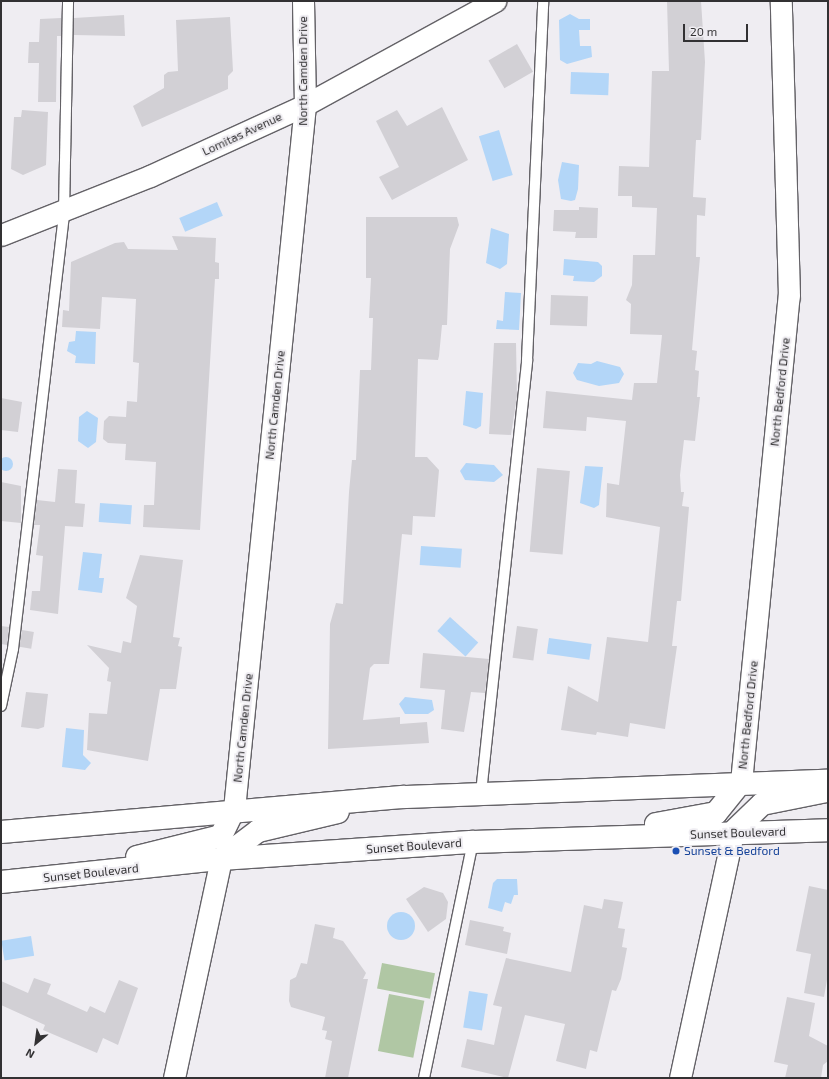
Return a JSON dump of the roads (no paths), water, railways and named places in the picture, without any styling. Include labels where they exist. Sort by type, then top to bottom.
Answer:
[{"type":"main road","points":[[1,832],[234,809],[404,797],[741,782],[828,781]]},
{"type":"main road","points":[[573,838],[716,813],[741,782]]},
{"type":"main road","points":[[733,832],[762,804],[828,791]]},
{"type":"main road","points":[[222,859],[258,831],[404,797]]},
{"type":"main road","points":[[60,876],[222,836],[234,809]]},
{"type":"main road","name":"Sunset Boulevard","points":[[1,882],[222,859],[474,842],[733,832],[828,830]]},
{"type":"street","name":"North Camden Drive","points":[[234,809],[305,105],[303,1]]},
{"type":"street","name":"Lomitas Avenue","points":[[1,235],[64,212],[305,105],[495,1]]},
{"type":"street","name":"North Bedford Drive","points":[[741,782],[789,296],[782,1]]},
{"type":"street","points":[[680,1078],[733,832]]},
{"type":"street","points":[[174,1078],[222,859]]},
{"type":"lane","points":[[1,706],[13,649],[64,212],[68,1]]},
{"type":"lane","points":[[481,793],[526,360],[543,1]]},
{"type":"lane","points":[[424,1078],[474,842]]},
{"type":"water","points":[[570,14],[579,19],[590,19],[590,30],[579,30],[580,46],[591,46],[592,57],[567,64],[560,60],[559,20]]},
{"type":"water","points":[[571,72],[609,73],[608,95],[570,94]]},
{"type":"water","points":[[499,130],[513,175],[493,181],[479,136]]},
{"type":"water","points":[[562,162],[579,165],[578,189],[575,200],[571,201],[561,199],[558,180]]},
{"type":"water","points":[[217,202],[223,216],[185,232],[179,218]]},
{"type":"water","points":[[491,228],[509,234],[507,264],[500,269],[486,263]]},
{"type":"water","points":[[564,259],[598,262],[602,266],[602,276],[594,282],[573,281],[574,276],[563,275]]},
{"type":"water","points":[[505,292],[521,293],[519,330],[496,329],[497,320],[503,321]]},
{"type":"water","points":[[76,331],[96,332],[95,364],[75,363],[76,356],[67,351],[69,342],[75,341]]},
{"type":"water","points":[[597,361],[620,367],[624,374],[619,383],[599,386],[577,380],[573,373],[578,363],[591,364]]},
{"type":"water","points":[[466,391],[483,393],[481,426],[476,429],[463,425]]},
{"type":"water","points":[[87,411],[98,418],[96,442],[88,448],[78,441],[79,417]]},
{"type":"water","points":[[3,457],[9,457],[13,461],[13,467],[9,471],[3,471],[-1,467],[-1,461]]},
{"type":"water","points":[[466,463],[494,465],[503,475],[494,482],[465,480],[460,471]]},
{"type":"water","points":[[585,466],[603,467],[599,505],[594,508],[580,503]]},
{"type":"water","points":[[100,503],[132,505],[131,524],[99,522]]},
{"type":"water","points":[[421,546],[462,549],[461,568],[420,565]]},
{"type":"water","points":[[83,552],[102,554],[99,578],[104,578],[102,593],[78,590]]},
{"type":"water","points":[[450,617],[478,642],[466,657],[437,631]]},
{"type":"water","points":[[549,638],[592,644],[589,660],[547,654]]},
{"type":"water","points":[[405,697],[432,700],[434,710],[428,714],[405,714],[399,704]]},
{"type":"water","points":[[66,728],[84,730],[83,755],[91,763],[85,770],[62,767]]},
{"type":"water","points":[[497,879],[517,879],[518,895],[514,895],[511,904],[505,902],[502,912],[488,908],[493,883]]},
{"type":"water","points":[[401,912],[411,916],[415,926],[411,936],[401,940],[391,936],[387,926],[391,916]]},
{"type":"water","points":[[31,936],[34,956],[4,960],[1,941]]},
{"type":"water","points":[[469,991],[488,994],[482,1031],[463,1028]]},
{"type":"place","name":"Sunset & Bedford","points":[[676,851]]}]
